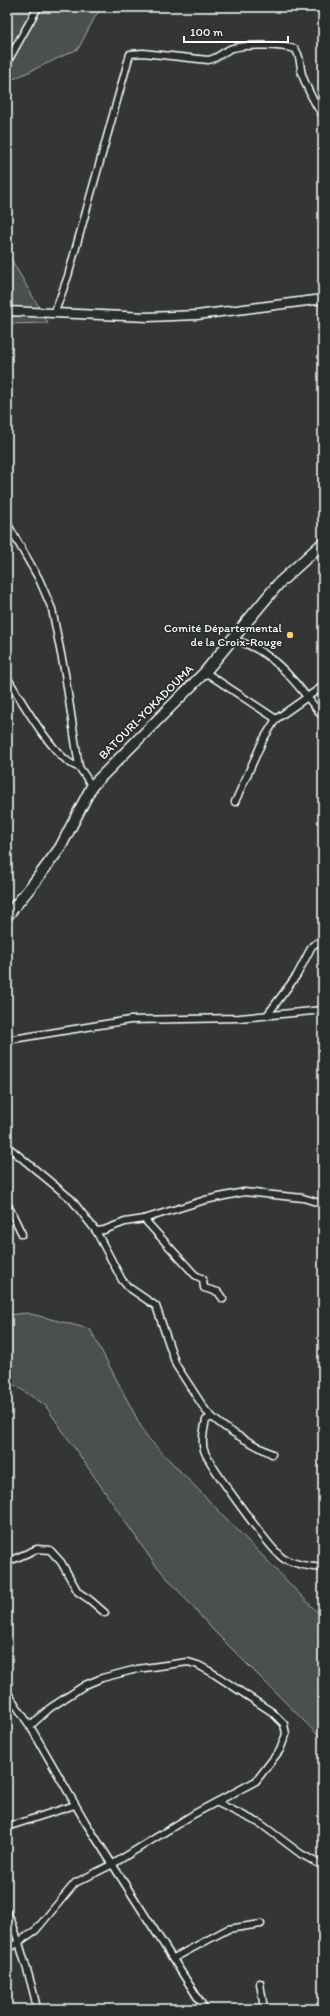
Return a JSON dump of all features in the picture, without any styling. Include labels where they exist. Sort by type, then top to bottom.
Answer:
[{"type":"highway","name":"BATOURI-YOKADOUMA","points":[[7,916],[60,848],[92,786],[205,672],[279,583],[323,543]]},
{"type":"street","points":[[7,66],[8,61],[38,7]]},
{"type":"street","points":[[55,312],[68,276],[130,54],[144,53],[208,60],[214,59],[232,48],[258,46],[295,49],[298,53],[302,75],[313,101],[323,116]]},
{"type":"street","points":[[7,311],[148,317],[197,315],[323,299]]},
{"type":"street","points":[[7,523],[40,579],[52,609],[67,681],[79,767],[92,786]]},
{"type":"street","points":[[233,640],[242,642],[265,652],[275,661],[323,717]]},
{"type":"street","points":[[205,672],[276,719]]},
{"type":"street","points":[[7,677],[51,744],[70,763],[79,767]]},
{"type":"street","points":[[235,802],[263,740],[276,719],[306,696],[323,686]]},
{"type":"street","points":[[268,1014],[297,975],[312,946],[323,939]]},
{"type":"street","points":[[7,1040],[130,1020],[198,1020],[240,1018],[268,1014],[323,1010]]},
{"type":"street","points":[[7,1146],[71,1199],[96,1231],[122,1280],[128,1287],[156,1306],[176,1365],[196,1397],[212,1417],[243,1439],[272,1454]]},
{"type":"street","points":[[96,1231],[104,1230],[125,1222],[144,1219],[205,1200],[244,1192],[303,1198],[323,1204]]},
{"type":"street","points":[[7,1203],[22,1234]]},
{"type":"street","points":[[144,1219],[195,1275],[203,1279],[204,1288],[218,1292],[223,1299]]},
{"type":"street","points":[[212,1417],[206,1420],[203,1435],[203,1448],[208,1460],[233,1497],[283,1558],[323,1568]]},
{"type":"street","points":[[7,1562],[37,1549],[42,1548],[50,1550],[61,1562],[78,1592],[105,1613]]},
{"type":"street","points":[[7,1950],[36,1930],[75,1883],[113,1864],[194,1814],[218,1803],[256,1781],[280,1750],[286,1734],[284,1724],[272,1712],[198,1665],[188,1662],[164,1664],[102,1678],[73,1691],[50,1708],[30,1726]]},
{"type":"street","points":[[7,1692],[30,1726],[75,1805],[174,1958],[205,2009]]},
{"type":"street","points":[[218,1803],[261,1824],[301,1854],[323,1866]]},
{"type":"street","points":[[7,1824],[13,1825],[75,1805]]},
{"type":"street","points":[[7,1912],[15,1925],[18,1942],[33,1988],[37,2009]]},
{"type":"street","points":[[174,1958],[228,1929],[261,1924]]},
{"type":"street","points":[[260,1983],[264,2009]]},
{"type":"shaded area","points":[[7,7],[104,7],[96,15],[78,49],[7,82]]},
{"type":"shaded area","points":[[7,252],[48,323],[7,324]]},
{"type":"shaded area","points":[[27,1313],[90,1329],[146,1436],[323,1618],[323,1740],[213,1630],[153,1562],[45,1405],[7,1380],[7,1315]]},
{"type":"place","name":"Comité Départemental de la Croix-Rouge","points":[[290,635]]}]
